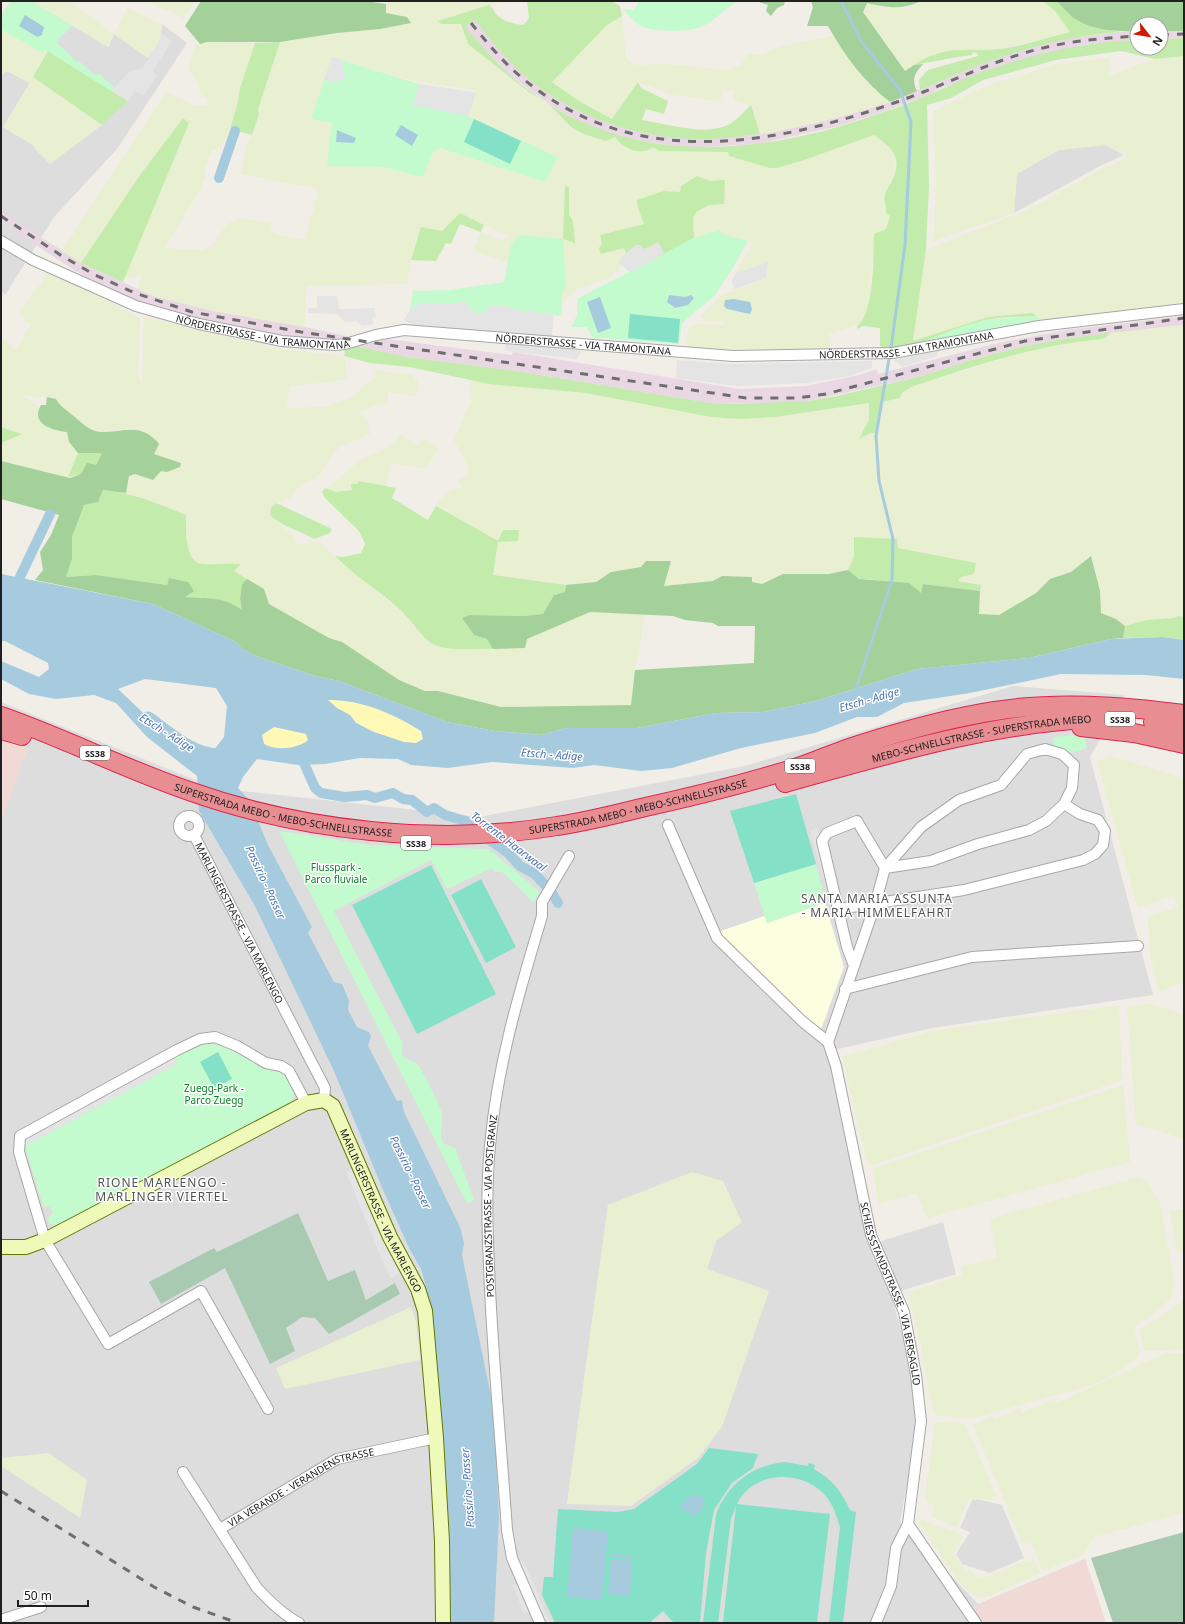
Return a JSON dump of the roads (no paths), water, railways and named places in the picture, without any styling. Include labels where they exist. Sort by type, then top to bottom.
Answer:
[{"type":"highway","points":[[1043,707],[1065,699],[1165,699],[1184,702]]},
{"type":"highway","name":"MEBO-SCHNELLSTRASSE - SUPERSTRADA MEBO","points":[[1043,707],[1110,707],[1184,714]]},
{"type":"highway","name":"SUPERSTRADA MEBO - MEBO-SCHNELLSTRASSE","points":[[1,729],[187,796],[275,815],[371,830],[414,833],[558,832],[704,794],[792,769],[856,745],[941,721],[996,710],[1043,707]]},
{"type":"highway","name":"SUPERSTRADA MEBO - MEBO-SCHNELLSTRASSE","points":[[1,716],[233,815],[274,825],[356,838],[412,843],[487,843],[558,832],[705,806],[805,778]]},
{"type":"highway","name":"MEBO-SCHNELLSTRASSE - SUPERSTRADA MEBO","points":[[805,778],[950,738],[1007,727],[1055,721],[1099,718],[1137,720],[1184,727]]},
{"type":"highway","points":[[1055,721],[1073,726],[1134,732],[1184,744]]},
{"type":"street","name":"NÖRDERSTRASSE - VIA TRAMONTANA","points":[[1,241],[33,260],[144,309],[199,324],[282,341],[345,344],[376,335],[404,330],[732,356],[888,354],[1038,326],[1184,309]]},
{"type":"street","points":[[668,825],[717,938],[802,1021],[828,1042],[875,905],[885,868],[922,827],[959,800],[1001,785],[1027,754],[1045,749],[1062,754],[1074,765],[1072,788],[1064,804],[1046,821],[1029,830],[978,844],[931,861],[885,868]]},
{"type":"street","points":[[838,909],[875,905],[964,890],[1083,860],[1095,854],[1103,845],[1105,831],[1098,820],[1080,814],[1064,804]]},
{"type":"street","points":[[854,966],[847,947],[822,841],[827,833],[857,821],[885,868]]},
{"type":"street","name":"MARLINGERSTRASSE - VIA MARLENGO","points":[[194,835],[325,1088],[324,1100],[336,1110],[390,1237],[418,1289],[424,1311],[436,1438],[442,1541],[443,1623]]},
{"type":"street","name":"POSTGRANZSTRASSE - VIA POSTGRANZ","points":[[540,1623],[516,1567],[507,1530],[491,1314],[488,1196],[490,1146],[499,1072],[515,1004],[542,916],[542,902],[569,856]]},
{"type":"street","points":[[846,989],[972,957],[1138,946]]},
{"type":"street","points":[[268,1409],[202,1291],[108,1344],[45,1240],[19,1152],[20,1136],[177,1050],[200,1039],[215,1037],[237,1046],[266,1063],[281,1066],[289,1071],[306,1103]]},
{"type":"street","name":"SCHIESSSTANDSTRASSE - VIA BERSAGLIO","points":[[828,1042],[836,1066],[871,1235],[904,1312],[916,1375],[921,1421],[908,1524],[896,1548],[891,1586],[876,1623]]},
{"type":"street","points":[[1,1247],[26,1246],[45,1240],[306,1103],[324,1100]]},
{"type":"street","name":"VIA VERANDE - VERANDENSTRASSE","points":[[299,1623],[291,1619],[266,1599],[257,1588],[220,1529],[338,1459],[436,1438]]},
{"type":"street","points":[[183,1472],[220,1529]]},
{"type":"street","points":[[908,1524],[976,1623]]},
{"type":"street","points":[[1,1620],[41,1607]]},
{"type":"water","points":[[25,15],[44,27],[42,35],[37,37],[19,26]]},
{"type":"water","points":[[401,125],[418,135],[412,146],[395,135]]},
{"type":"water","points":[[337,130],[356,138],[354,143],[336,142]]},
{"type":"water","points":[[669,295],[685,297],[691,295],[694,298],[688,305],[675,308],[667,302]]},
{"type":"water","points":[[600,297],[611,328],[598,333],[587,302]]},
{"type":"water","points":[[734,299],[750,302],[752,309],[750,314],[727,309],[724,306],[725,300]]},
{"type":"water","name":"Passirio - Passer","points":[[1,574],[153,604],[236,642],[242,649],[256,656],[315,676],[339,681],[447,722],[495,731],[542,735],[566,728],[637,728],[716,713],[763,712],[816,701],[917,669],[1029,658],[1111,639],[1163,637],[1184,640],[1184,679],[1146,675],[1061,674],[970,693],[904,703],[877,717],[857,717],[815,733],[741,748],[672,768],[641,771],[594,765],[573,768],[492,762],[448,768],[411,765],[398,759],[360,758],[325,764],[298,765],[257,759],[243,777],[238,788],[250,801],[268,845],[312,927],[308,933],[334,982],[342,984],[349,1001],[348,1010],[357,1027],[369,1032],[371,1036],[368,1046],[397,1101],[402,1100],[404,1112],[460,1227],[464,1243],[462,1255],[494,1411],[499,1518],[494,1623],[448,1623],[430,1301],[421,1269],[410,1250],[383,1190],[334,1071],[255,906],[199,811],[197,776],[147,737],[116,703],[94,695],[56,699],[29,694],[1,679],[1,661],[39,677],[49,669],[48,663],[5,641],[1,641]],"holes":[[[145,679],[216,688],[227,706],[224,737],[213,751],[194,753],[159,728],[118,689]],[[328,700],[352,702],[388,713],[421,731],[423,739],[416,743],[404,742],[374,732],[356,723],[350,715],[337,708]],[[274,727],[306,734],[308,740],[293,747],[274,748],[264,744],[262,735]]]},
{"type":"water","points":[[696,1495],[703,1497],[705,1503],[701,1507],[703,1509],[692,1518],[691,1511],[683,1512],[681,1506],[687,1498]]},
{"type":"water","points":[[573,1528],[608,1531],[602,1600],[567,1597]]},
{"type":"water","points":[[612,1553],[617,1555],[619,1553],[624,1556],[631,1555],[631,1559],[626,1558],[626,1560],[632,1562],[630,1596],[608,1594],[611,1560],[624,1560],[624,1557],[611,1558]]},
{"type":"waterway","points":[[841,1],[861,41],[900,90],[911,122],[905,245],[892,341],[876,436],[879,481],[893,539],[892,580],[856,689]]},
{"type":"waterway","points":[[219,178],[235,131]]},
{"type":"waterway","points":[[20,577],[50,514]]},
{"type":"waterway","name":"Etsch - Adige","points":[[148,720],[173,739],[191,750],[201,754],[221,757]]},
{"type":"waterway","name":"Torrente Haarwaal","points":[[300,754],[315,788],[321,793],[345,797],[367,795],[375,798],[393,793],[403,799],[412,800],[427,812],[434,808],[445,815],[466,821],[471,827],[508,853],[520,866],[535,874],[546,886]]},
{"type":"waterway","points":[[552,893],[558,903]]},
{"type":"railway","points":[[471,23],[496,53],[512,69],[555,102],[600,124],[647,137],[696,142],[745,139],[795,131],[845,119],[894,103],[989,65],[1027,52],[1070,43],[1129,37]]},
{"type":"railway","points":[[1169,35],[1184,34]]},
{"type":"railway","points":[[1,216],[62,256],[95,275],[135,293],[192,312],[301,332],[746,398],[797,398],[826,394],[1025,341],[1184,318]]},
{"type":"railway","points":[[1,1491],[154,1587],[193,1607],[238,1623]]},
{"type":"district","name":"SANTA MARIA ASSUNTA - MARIA HIMMELFAHRT","points":[[877,905]]},
{"type":"district","name":"RIONE MARLENGO - MARLINGER VIERTEL","points":[[162,1189]]},
{"type":"park label","name":"Flusspark - Parco fluviale","points":[[336,872]]},
{"type":"park label","name":"Zuegg-Park - Parco Zuegg","points":[[214,1094]]}]
